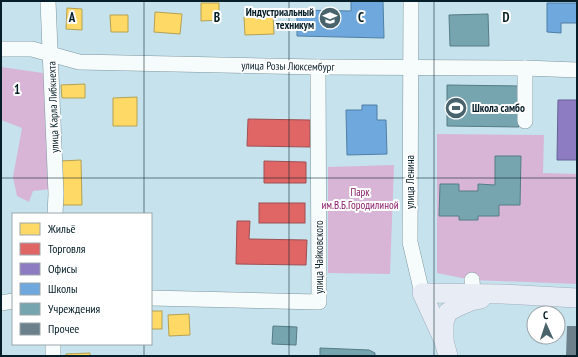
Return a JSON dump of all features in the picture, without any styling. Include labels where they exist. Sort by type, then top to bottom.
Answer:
[{"type":"main road","points":[[422,293],[473,287],[503,294],[577,298]]},
{"type":"main road","name":"улица Ленина","points":[[422,293],[446,348]]},
{"type":"main road","points":[[446,348],[444,322],[448,312],[471,301],[503,294]]},
{"type":"street","name":"улица Карла Либкнехта","points":[[48,1],[56,213]]},
{"type":"street","name":"улица Ленина","points":[[411,1],[410,242],[422,293]]},
{"type":"street","name":"улица Розы Люксембург","points":[[1,49],[32,49],[79,62],[577,70]]},
{"type":"street","name":"улица Чайковского","points":[[152,298],[319,302],[318,67]]},
{"type":"street","points":[[525,68],[525,121]]},
{"type":"street","points":[[1,303],[12,301]]},
{"type":"street","points":[[53,345],[53,356]]},
{"type":"green space","points":[[1,67],[43,73],[49,118],[51,189],[33,191],[29,202],[17,196],[13,177],[22,128],[1,120]]},
{"type":"green space","points":[[437,134],[544,135],[543,173],[577,174],[577,284],[472,280],[437,273]]},
{"type":"green space","name":"Парк им.В.Б.Городилиной","points":[[394,165],[390,274],[328,273],[328,167]]},
{"type":"building: Жильё","points":[[201,3],[219,3],[219,20],[201,21]]},
{"type":"building: Жильё","points":[[67,8],[82,9],[82,30],[66,29]]},
{"type":"building: Жильё","points":[[155,12],[182,14],[180,34],[154,32]]},
{"type":"building: Жильё","points":[[110,15],[128,15],[128,32],[111,32]]},
{"type":"building: Жильё","points":[[273,16],[274,34],[245,35],[244,17]]},
{"type":"building: Жильё","points":[[85,84],[85,98],[62,98],[61,85]]},
{"type":"building: Жильё","points":[[137,97],[137,126],[113,126],[113,98]]},
{"type":"building: Жильё","points":[[81,160],[82,205],[61,205],[60,161]]},
{"type":"building: Жильё","points":[[152,311],[162,311],[162,329],[152,329]]},
{"type":"building: Жильё","points":[[189,314],[190,335],[169,336],[168,315]]},
{"type":"building: Жильё","points":[[90,353],[90,356],[66,356],[66,354]]},
{"type":"building: Торговля","points":[[248,119],[310,120],[310,147],[247,146]]},
{"type":"building: Торговля","points":[[264,161],[306,162],[306,183],[264,183]]},
{"type":"building: Торговля","points":[[259,203],[305,203],[305,223],[259,223]]},
{"type":"building: Торговля","points":[[237,221],[250,221],[249,239],[307,240],[306,265],[236,264]]},
{"type":"building: Офисы","points":[[558,100],[577,100],[577,160],[557,160]]},
{"type":"building: Школы","name":"Индустриальный техникум","points":[[351,1],[383,1],[384,38],[297,36],[297,10],[351,11]]},
{"type":"building: Школы","points":[[547,3],[577,3],[577,23],[561,23],[561,33],[547,32]]},
{"type":"building: Школы","points":[[362,105],[377,105],[377,120],[386,120],[387,154],[347,155],[346,110],[362,110]]},
{"type":"building: Учреждения","points":[[488,14],[489,46],[450,46],[449,15]]},
{"type":"building: Учреждения","points":[[447,85],[520,86],[519,127],[447,126]]},
{"type":"building: Учреждения","points":[[495,156],[521,156],[520,205],[499,205],[499,216],[478,216],[478,220],[459,220],[459,216],[439,216],[440,184],[459,184],[459,191],[478,191],[478,184],[495,185]]},
{"type":"building: Учреждения","points":[[273,326],[297,327],[296,345],[272,344]]},
{"type":"building: Учреждения","points":[[320,348],[369,350],[375,353],[375,356],[320,356]]},
{"type":"building: Прочее","points":[[567,326],[577,326],[577,356],[566,356]]},
{"type":"place","name":"Индустриальный техникум","points":[[330,18]]},
{"type":"place","name":"Школа самбо","points":[[456,108]]}]
